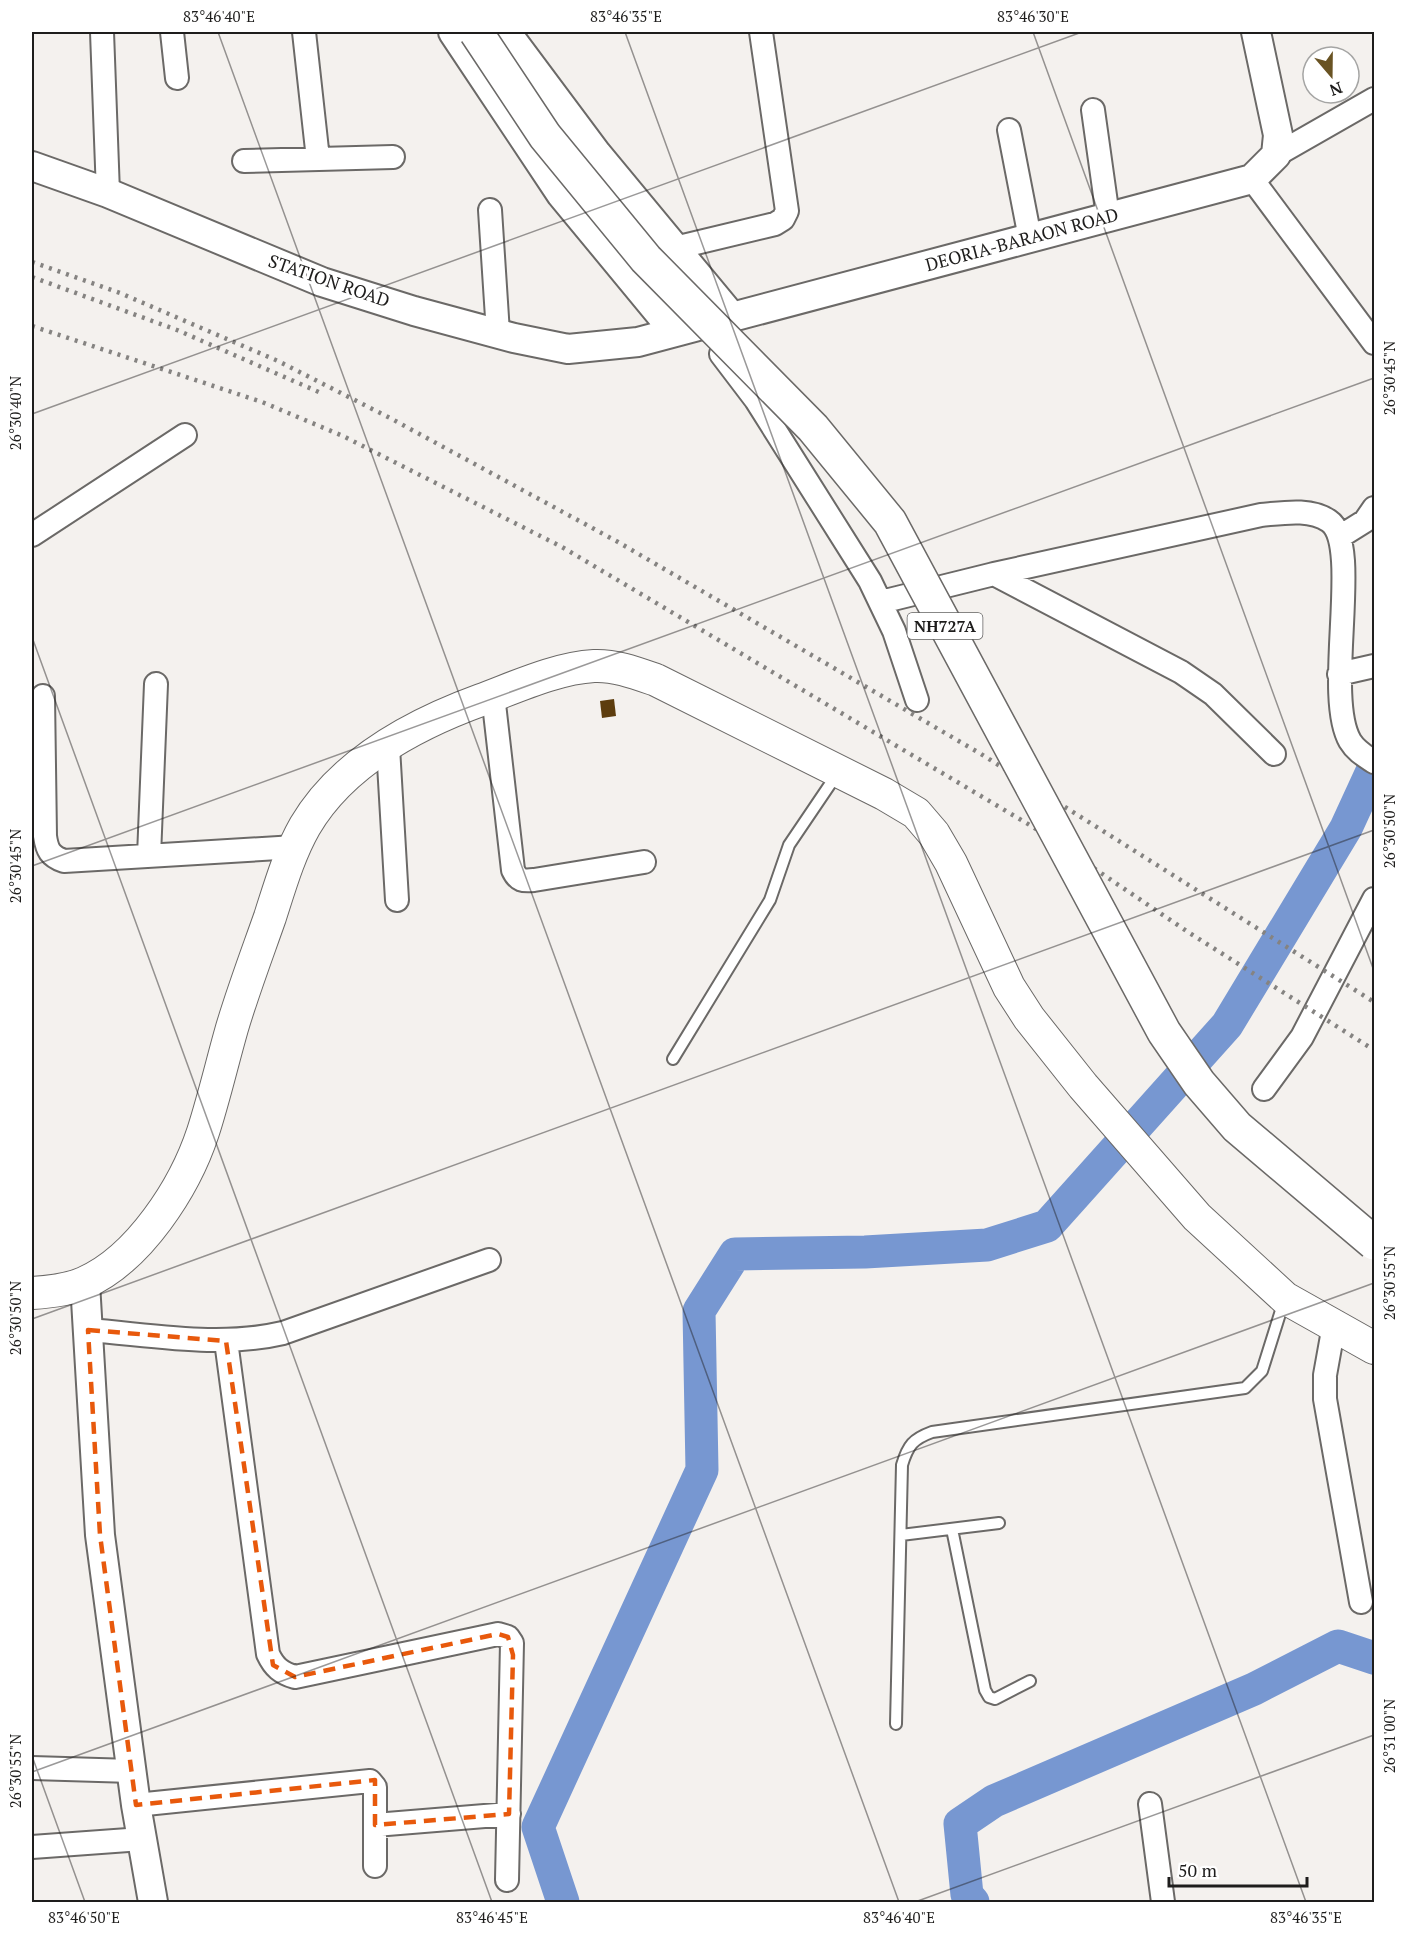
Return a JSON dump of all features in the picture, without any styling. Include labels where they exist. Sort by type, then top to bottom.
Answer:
[{"type":"highway","name":"NH727A","points":[[476,32],[545,136],[639,251],[813,429],[890,522],[1158,1022],[1182,1059],[1238,1127],[1374,1243]]},
{"type":"main road","points":[[32,1293],[58,1290],[85,1283],[116,1263],[163,1212],[187,1172],[203,1133],[232,1027],[295,847],[305,825],[339,780],[433,720],[493,695],[560,673],[594,666],[622,669],[656,680],[839,771],[916,813],[934,834],[951,863],[1009,987],[1029,1018],[1083,1086],[1197,1216],[1285,1298],[1374,1348]]},
{"type":"street","points":[[102,32],[108,193]]},
{"type":"street","points":[[172,32],[177,78]]},
{"type":"street","points":[[304,32],[318,159]]},
{"type":"street","points":[[453,32],[561,194],[685,329],[756,400],[881,602],[903,654],[917,700]]},
{"type":"street","points":[[506,32],[566,114],[732,317]]},
{"type":"street","points":[[675,248],[775,224],[783,219],[787,211],[761,32]]},
{"type":"street","points":[[1256,32],[1278,135],[1276,155]]},
{"type":"street","points":[[1374,99],[1276,155],[1252,179],[1374,343]]},
{"type":"street","points":[[1093,110],[1108,217]]},
{"type":"street","points":[[1009,130],[1030,238]]},
{"type":"street","points":[[244,161],[393,156]]},
{"type":"street","name":"STATION ROAD","points":[[32,166],[108,193],[322,282],[498,333],[568,349],[638,342]]},
{"type":"street","name":"DEORIA-BARAON ROAD","points":[[638,342],[1252,179]]},
{"type":"street","points":[[490,210],[498,333]]},
{"type":"street","points":[[32,535],[185,435]]},
{"type":"street","points":[[1341,536],[1365,521],[1374,508]]},
{"type":"street","points":[[881,602],[994,574],[1261,515],[1299,513],[1318,516],[1329,521],[1341,536],[1344,550],[1339,674],[1346,732],[1357,750],[1372,760]]},
{"type":"street","points":[[994,574],[1181,672],[1213,694],[1274,754]]},
{"type":"street","points":[[1339,674],[1374,666]]},
{"type":"street","points":[[149,856],[156,684]]},
{"type":"street","points":[[493,695],[513,870],[517,878],[523,881],[534,880],[644,862]]},
{"type":"street","points":[[43,696],[39,840],[54,857],[64,861],[295,847]]},
{"type":"street","points":[[388,747],[397,900]]},
{"type":"street","points":[[1264,1089],[1302,1036],[1374,899]]},
{"type":"street","points":[[88,1330],[226,1341],[253,1340],[283,1334],[489,1260]]},
{"type":"street","points":[[85,1283],[100,1535],[136,1805],[153,1902]]},
{"type":"street","points":[[1334,1325],[1325,1375],[1325,1399],[1361,1602]]},
{"type":"street","points":[[226,1341],[266,1643],[273,1665],[283,1674],[295,1677],[498,1634],[508,1637],[512,1642],[507,1880]]},
{"type":"street","points":[[32,1768],[132,1771]]},
{"type":"street","points":[[136,1805],[370,1781],[375,1787],[375,1866]]},
{"type":"street","points":[[1150,1804],[1163,1902]]},
{"type":"street","points":[[375,1825],[509,1814]]},
{"type":"street","points":[[32,1847],[142,1839]]},
{"type":"lane","points":[[673,1059],[770,900],[789,845],[839,771]]},
{"type":"lane","points":[[896,1724],[902,1465],[907,1449],[915,1438],[932,1432],[1232,1392],[1245,1388],[1262,1371],[1285,1298]]},
{"type":"lane","points":[[901,1535],[999,1523]]},
{"type":"lane","points":[[952,1529],[985,1690],[989,1697],[995,1699],[1030,1682]]},
{"type":"highlighted area","points":[[88,1330],[226,1341],[273,1665],[295,1677],[498,1634],[508,1637],[513,1655],[509,1814],[375,1825],[375,1780],[136,1805],[100,1535]]},
{"type":"building","points":[[614,699],[616,716],[602,718],[600,701]]},
{"type":"waterway","points":[[563,1902],[538,1827],[702,1470],[699,1311],[735,1254],[865,1252],[987,1245],[1047,1226],[1227,1025],[1346,828],[1374,767]]},
{"type":"waterway","points":[[973,1902],[967,1895],[960,1824],[994,1801],[1254,1689],[1338,1646],[1374,1658]]},
{"type":"railway","points":[[32,262],[120,293],[278,361],[390,418],[618,542],[981,754],[1374,1002]]},
{"type":"railway","points":[[32,277],[177,330],[321,393]]},
{"type":"railway","points":[[32,326],[262,402],[343,436],[562,547],[1033,827],[1188,932],[1374,1050]]}]
